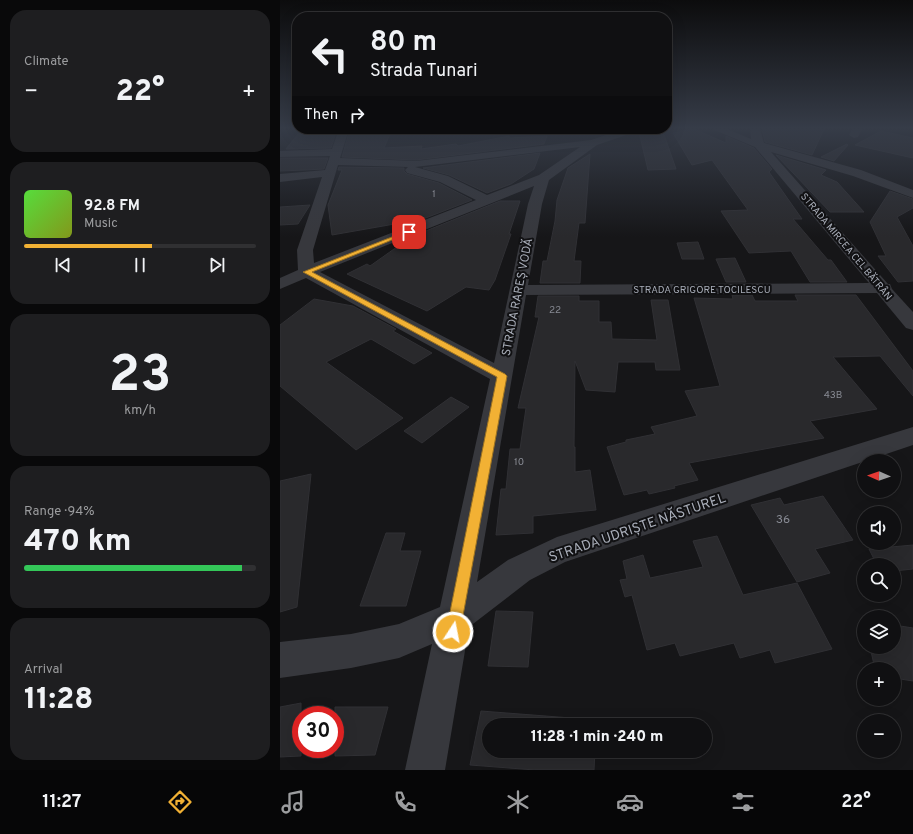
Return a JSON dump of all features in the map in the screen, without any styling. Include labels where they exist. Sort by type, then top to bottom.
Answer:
[{"type":"street","points":[[280,178],[323,165]]},
{"type":"street","points":[[306,272],[305,250],[332,165]]},
{"type":"street","points":[[398,165],[444,179],[488,201]]},
{"type":"street","points":[[280,284],[306,272],[504,195],[543,178],[560,165]]},
{"type":"street","name":"STRADA MIRCEA CEL BĂTRÂN","points":[[776,165],[884,288],[913,324]]},
{"type":"street","points":[[829,165],[857,173],[913,194]]},
{"type":"street","name":"STRADA RAREȘ VODĂ","points":[[425,770],[456,617],[535,204],[543,178]]},
{"type":"street","points":[[504,195],[527,200],[535,204]]},
{"type":"street","points":[[306,272],[502,376]]},
{"type":"street","name":"STRADA GRIGORE TOCILESCU","points":[[519,290],[884,288]]},
{"type":"street","name":"STRADA UDRIȘTE NĂSTUREL","points":[[280,660],[350,651],[399,641],[456,617],[519,570],[557,552],[913,436]]},
{"type":"building","points":[[280,165],[325,165],[324,169],[280,171]]},
{"type":"building","points":[[447,165],[536,165],[534,169],[511,184],[487,193],[449,175],[423,168]]},
{"type":"building","points":[[573,165],[589,165],[585,223],[579,223],[574,261],[581,261],[580,283],[540,283],[543,261],[547,261],[555,221],[557,200],[568,168]]},
{"type":"building","points":[[647,165],[675,165],[676,169],[648,170]]},
{"type":"building","points":[[716,165],[769,165],[772,169],[769,172],[802,219],[793,219],[828,260],[831,260],[847,282],[810,282],[791,251],[749,253],[721,211],[748,210]]},
{"type":"building","points":[[785,165],[809,165],[826,170],[821,175],[837,182],[864,212],[830,212]]},
{"type":"building","points":[[339,167],[404,168],[404,171],[407,174],[439,183],[472,200],[423,219],[332,235],[328,205],[342,170],[338,170]]},
{"type":"building","points":[[890,191],[913,199],[913,208],[897,217],[913,246],[913,281],[898,282],[878,256],[886,256],[870,222]]},
{"type":"building","points":[[500,201],[520,201],[509,234],[511,234],[495,280],[489,290],[466,287],[427,311],[347,274],[367,264],[370,266],[411,237]]},
{"type":"building","points":[[310,205],[298,224],[280,225],[280,207]]},
{"type":"building","points":[[698,242],[704,259],[682,259],[677,243]]},
{"type":"building","points":[[735,258],[746,282],[726,282],[716,259]]},
{"type":"building","points":[[732,295],[752,295],[755,301],[798,301],[795,295],[856,295],[913,371],[913,396],[880,356],[833,357],[877,409],[810,421],[824,438],[689,463],[698,480],[674,486],[675,488],[649,494],[647,490],[624,495],[607,447],[626,442],[626,440],[655,434],[651,427],[697,416],[685,391],[720,386],[694,298],[733,299]]},
{"type":"building","points":[[538,296],[579,296],[579,301],[599,301],[599,322],[611,322],[612,339],[657,340],[651,300],[668,300],[680,370],[656,370],[655,362],[618,362],[615,392],[586,390],[575,361],[575,472],[590,470],[596,510],[533,516],[533,533],[496,535],[501,489],[506,489],[510,449],[520,449],[526,408],[518,408],[539,317],[535,317]]},
{"type":"building","points":[[314,299],[353,306],[396,329],[393,331],[432,353],[414,364],[371,339],[326,362],[403,418],[356,450],[280,386],[280,325]]},
{"type":"building","points":[[451,397],[469,407],[422,443],[404,431]]},
{"type":"building","points":[[311,474],[297,607],[280,612],[280,481]]},
{"type":"building","points":[[823,496],[853,540],[815,549],[830,573],[797,582],[751,505],[780,498],[784,505]]},
{"type":"building","points":[[386,533],[405,533],[400,551],[421,551],[406,606],[360,606]]},
{"type":"building","points":[[717,536],[743,595],[797,583],[832,649],[775,663],[770,650],[740,658],[734,643],[680,656],[675,643],[647,650],[632,595],[625,597],[620,580],[627,579],[623,561],[643,555],[650,578],[703,567],[693,541]]},
{"type":"building","points":[[913,545],[913,569],[901,570],[901,558],[874,558],[870,550],[901,550],[901,546]]},
{"type":"building","points":[[496,611],[533,612],[528,667],[488,666]]},
{"type":"building","points":[[901,626],[913,628],[913,681],[901,679],[901,662],[873,662],[872,654],[901,654]]},
{"type":"building","points":[[301,703],[301,706],[292,706],[292,756],[280,757],[280,707]]},
{"type":"building","points":[[344,707],[388,707],[375,755],[344,756]]},
{"type":"building","points":[[481,711],[571,718],[482,718],[482,758],[595,758],[594,770],[535,770],[470,765]]},
{"type":"route","points":[[409,232],[306,272],[502,376],[453,632]]}]
